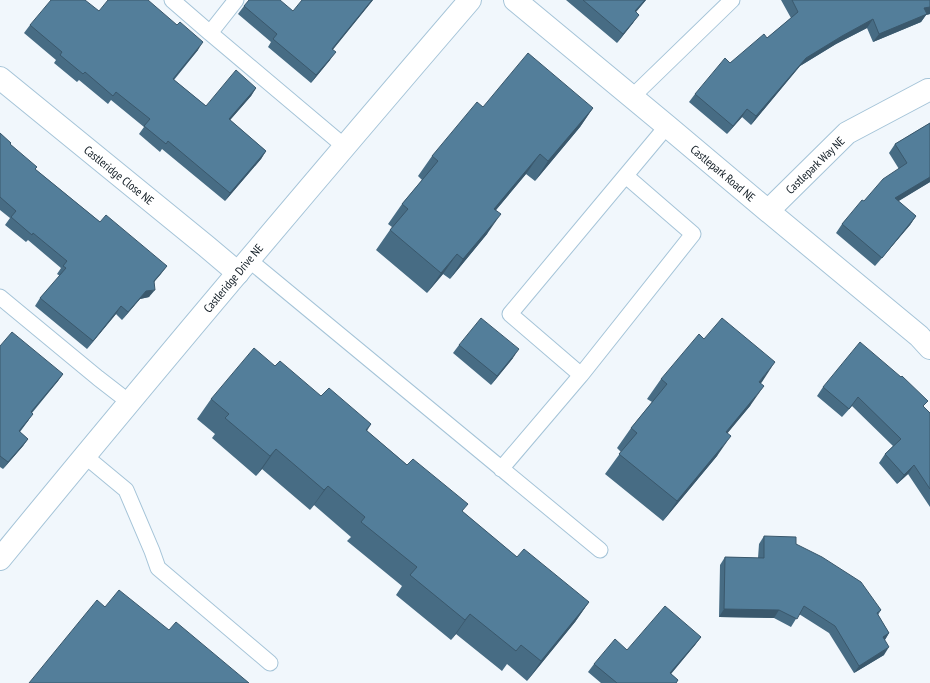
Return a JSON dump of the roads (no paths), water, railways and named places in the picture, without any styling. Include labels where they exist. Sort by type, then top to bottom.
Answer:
[{"type":"street","name":"Castleridge Drive NE","points":[[3,549],[85,456],[344,146],[470,0]]},
{"type":"street","name":"Castlepark Road NE","points":[[515,0],[919,336],[930,348]]},
{"type":"street","name":"Castleridge Close NE","points":[[0,78],[206,246],[244,266]]},
{"type":"street","name":"Castlepark Way NE","points":[[768,211],[847,133],[930,90]]},
{"type":"lane","points":[[172,0],[344,146]]},
{"type":"lane","points":[[210,33],[236,0]]},
{"type":"lane","points":[[632,97],[732,0]]},
{"type":"lane","points":[[581,375],[510,314],[667,126]]},
{"type":"lane","points":[[501,469],[581,375],[693,234],[626,176]]},
{"type":"lane","points":[[244,266],[501,469],[600,550]]},
{"type":"lane","points":[[0,297],[129,402]]},
{"type":"lane","points":[[85,456],[126,490],[158,568],[270,663]]}]
